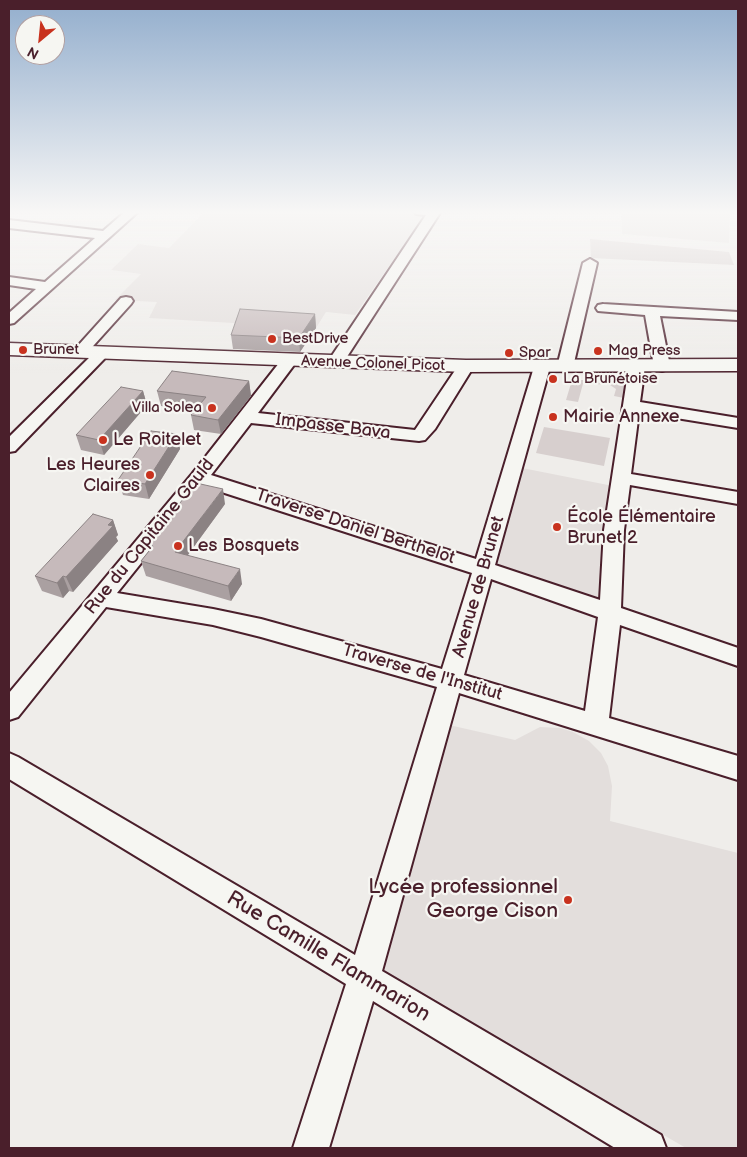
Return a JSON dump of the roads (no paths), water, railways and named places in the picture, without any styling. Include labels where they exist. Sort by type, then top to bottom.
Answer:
[{"type":"main road","name":"Avenue Colonel Picot","points":[[9,349],[335,363],[542,368],[738,365]]},
{"type":"street","points":[[9,320],[71,265]]},
{"type":"street","points":[[335,363],[399,265]]},
{"type":"street","points":[[565,367],[590,265]]},
{"type":"street","points":[[9,281],[47,286]]},
{"type":"street","points":[[80,352],[126,301]]},
{"type":"street","points":[[603,308],[738,316]]},
{"type":"street","points":[[652,312],[662,366]]},
{"type":"street","points":[[9,447],[102,353]]},
{"type":"street","name":"Rue du Capitaine Gauld","points":[[9,710],[199,478],[289,361]]},
{"type":"street","name":"Impasse Bava","points":[[246,417],[419,436],[426,429],[466,366]]},
{"type":"street","points":[[596,724],[610,611],[614,530],[637,366]]},
{"type":"street","name":"Avenue de Brunet","points":[[311,1148],[364,978],[452,681],[542,368]]},
{"type":"street","points":[[632,406],[738,423]]},
{"type":"street","name":"Traverse Daniel Berthelot","points":[[199,478],[484,569],[610,611],[738,657]]},
{"type":"street","points":[[622,478],[738,498]]},
{"type":"street","name":"Traverse de l'Institut","points":[[100,598],[239,622],[452,681],[738,768]]},
{"type":"street","name":"Rue Camille Flammarion","points":[[9,765],[648,1148]]},
{"type":"place","name":"BestDrive","points":[[272,339]]},
{"type":"place","name":"Brunet","points":[[23,350]]},
{"type":"place","name":"Mag Press","points":[[598,351]]},
{"type":"place","name":"Spar","points":[[509,353]]},
{"type":"place","name":"La Brunétoise","points":[[553,379]]},
{"type":"place","name":"Villa Solea","points":[[212,408]]},
{"type":"place","name":"Mairie Annexe","points":[[553,417]]},
{"type":"place","name":"Le Roitelet","points":[[103,440]]},
{"type":"place","name":"Les Heures Claires","points":[[150,475]]},
{"type":"place","name":"École Élémentaire Brunet 2","points":[[557,527]]},
{"type":"place","name":"Les Bosquets","points":[[178,546]]},
{"type":"place","name":"Lycée professionnel George Cison","points":[[568,900]]}]
